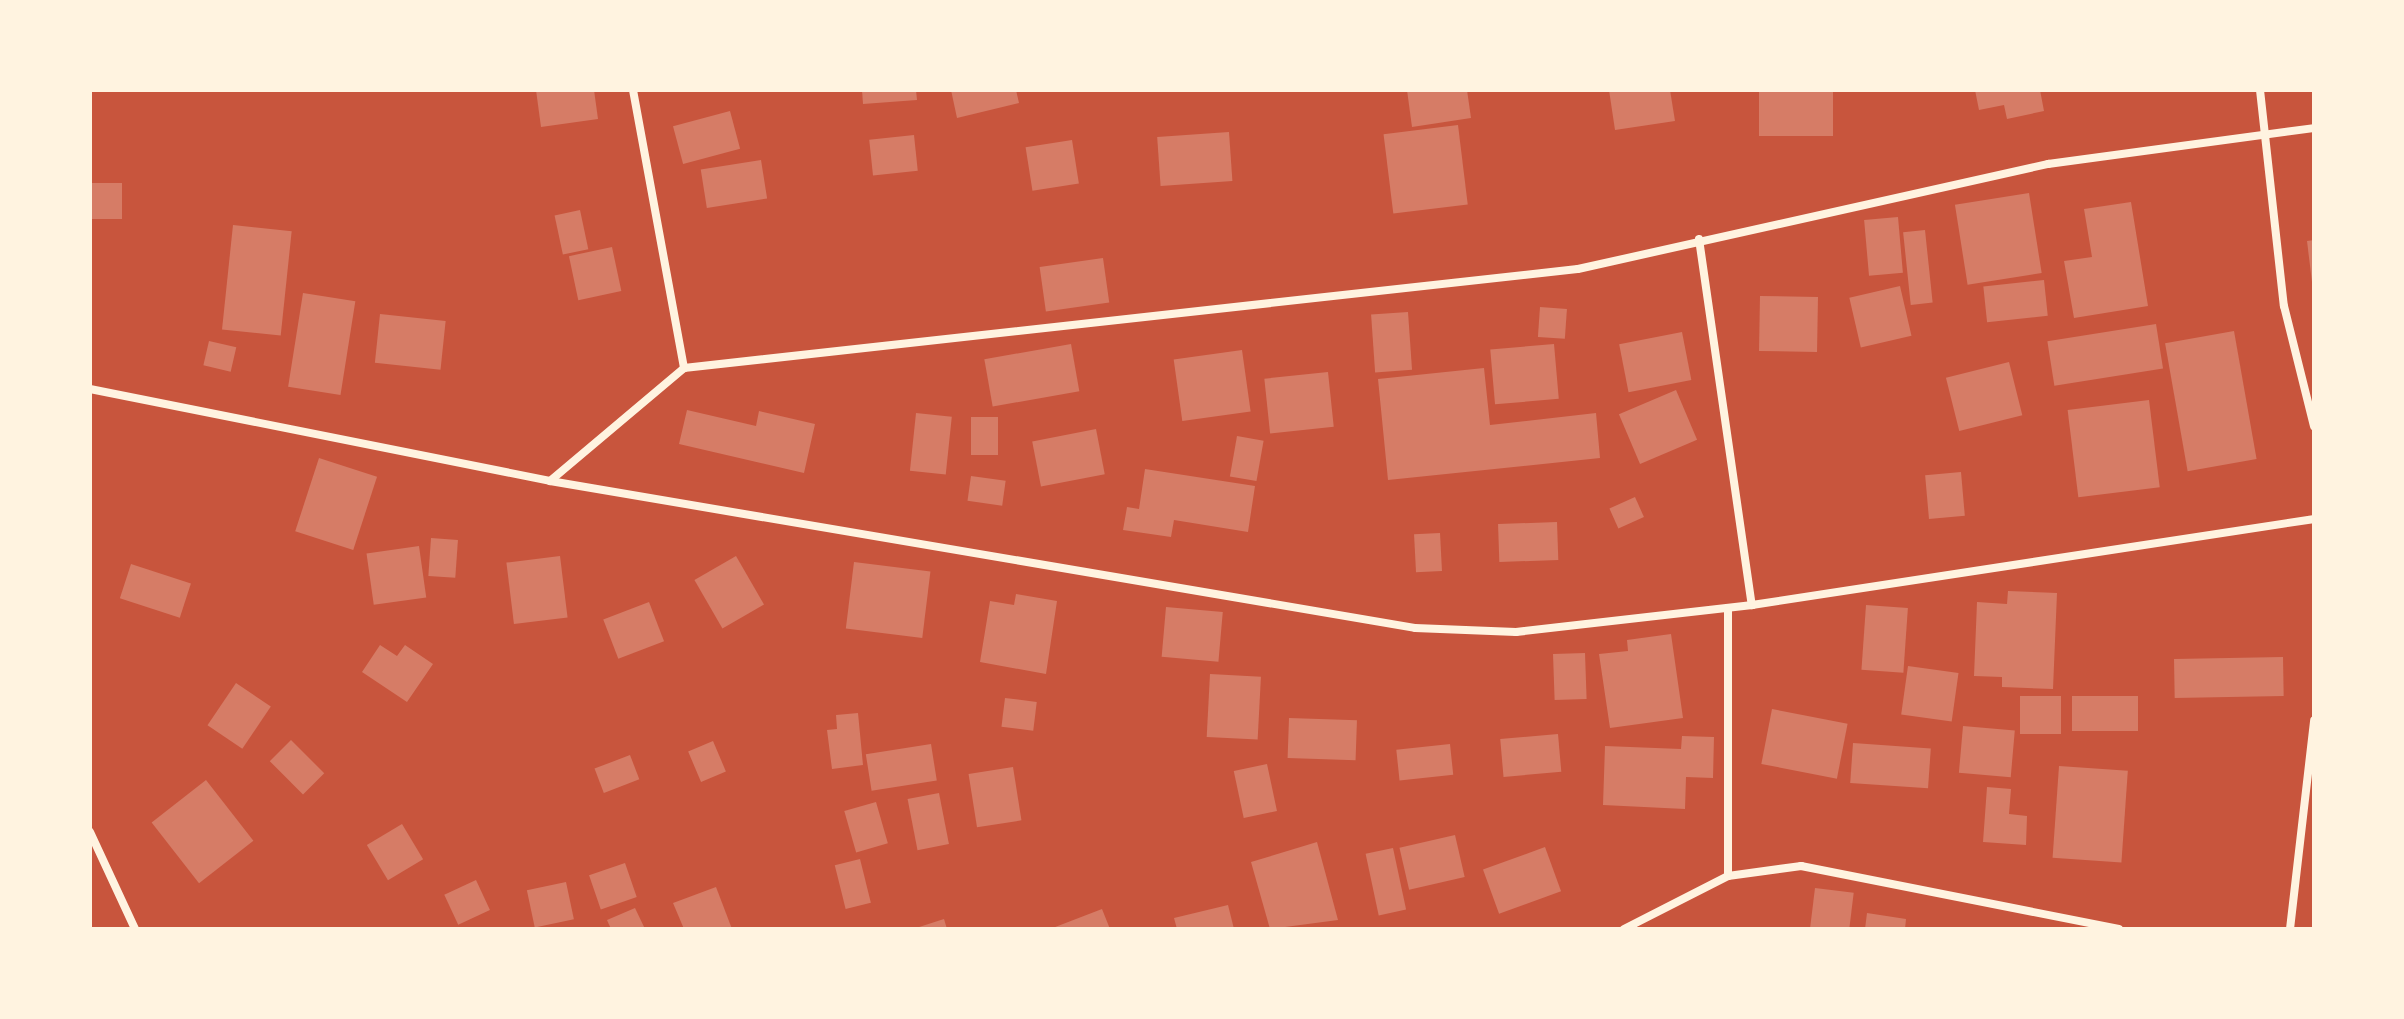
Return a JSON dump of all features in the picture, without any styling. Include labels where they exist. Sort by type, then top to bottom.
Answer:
[{"type":"street","points":[[633,90],[684,368]]},
{"type":"street","points":[[2260,90],[2284,306],[2314,426]]},
{"type":"street","points":[[550,481],[684,368],[1487,281],[2048,164],[2314,128]]},
{"type":"street","points":[[1699,239],[1752,605]]},
{"type":"street","points":[[90,389],[550,481],[1415,628],[1516,632],[1728,608],[2314,519]]},
{"type":"street","points":[[1728,608],[1728,876]]},
{"type":"street","points":[[2290,929],[2314,720]]},
{"type":"street","points":[[90,832],[135,929]]},
{"type":"street","points":[[1624,929],[1728,876],[1835,869],[2119,929]]},
{"type":"building","points":[[536,90],[594,90],[598,119],[541,127]]},
{"type":"building","points":[[862,90],[916,90],[917,100],[863,104]]},
{"type":"building","points":[[951,90],[1016,90],[1019,103],[957,118]]},
{"type":"building","points":[[1407,90],[1467,90],[1471,118],[1412,127]]},
{"type":"building","points":[[1609,90],[1670,90],[1675,121],[1615,130]]},
{"type":"building","points":[[1759,90],[1833,90],[1833,136],[1759,136]]},
{"type":"building","points":[[1975,90],[2040,90],[2044,111],[2007,119],[2004,105],[1979,110]]},
{"type":"building","points":[[730,111],[740,149],[683,164],[673,126]]},
{"type":"building","points":[[1458,125],[1468,204],[1393,214],[1384,134]]},
{"type":"building","points":[[1229,132],[1232,181],[1161,186],[1157,137]]},
{"type":"building","points":[[914,135],[918,171],[873,176],[869,140]]},
{"type":"building","points":[[1072,140],[1079,183],[1032,191],[1026,147]]},
{"type":"building","points":[[761,160],[767,199],[707,208],[701,170]]},
{"type":"building","points":[[90,183],[122,183],[122,219],[90,219]]},
{"type":"building","points":[[2029,193],[2042,273],[1968,285],[1955,205]]},
{"type":"building","points":[[2131,202],[2148,306],[2074,318],[2064,261],[2092,257],[2084,209]]},
{"type":"building","points":[[580,210],[588,249],[563,255],[555,215]]},
{"type":"building","points":[[1898,217],[1903,273],[1869,276],[1864,220]]},
{"type":"building","points":[[233,225],[292,231],[281,336],[222,329]]},
{"type":"building","points":[[1925,230],[1933,303],[1911,305],[1903,232]]},
{"type":"building","points":[[2314,240],[2314,282],[2312,282],[2307,241]]},
{"type":"building","points":[[612,247],[621,291],[578,300],[569,256]]},
{"type":"building","points":[[1103,258],[1109,303],[1046,311],[1040,267]]},
{"type":"building","points":[[2044,280],[2048,316],[1987,322],[1983,286]]},
{"type":"building","points":[[1900,286],[1911,336],[1861,347],[1849,298]]},
{"type":"building","points":[[303,293],[355,301],[340,395],[288,387]]},
{"type":"building","points":[[1760,296],[1818,297],[1817,352],[1759,351]]},
{"type":"building","points":[[1540,307],[1567,309],[1565,339],[1538,337]]},
{"type":"building","points":[[1408,312],[1412,370],[1375,372],[1371,315]]},
{"type":"building","points":[[380,314],[446,321],[441,370],[375,363]]},
{"type":"building","points":[[2156,324],[2163,368],[2054,386],[2047,341]]},
{"type":"building","points":[[2234,331],[2257,459],[2188,471],[2165,343]]},
{"type":"building","points":[[1682,332],[1691,380],[1629,392],[1619,344]]},
{"type":"building","points":[[209,341],[236,347],[231,372],[203,365]]},
{"type":"building","points":[[1071,344],[1079,391],[993,407],[984,359]]},
{"type":"building","points":[[1554,344],[1559,399],[1495,404],[1490,350]]},
{"type":"building","points":[[1242,350],[1251,411],[1182,421],[1174,360]]},
{"type":"building","points":[[2009,362],[2022,415],[1959,431],[1946,378]]},
{"type":"building","points":[[1484,368],[1490,425],[1596,413],[1600,458],[1388,480],[1378,379]]},
{"type":"building","points":[[1328,372],[1334,427],[1270,433],[1264,379]]},
{"type":"building","points":[[1676,390],[1697,440],[1640,464],[1619,414]]},
{"type":"building","points":[[2149,400],[2160,487],[2078,497],[2068,410]]},
{"type":"building","points":[[687,410],[756,426],[759,411],[815,424],[804,473],[679,444]]},
{"type":"building","points":[[916,413],[952,417],[946,474],[910,471]]},
{"type":"building","points":[[971,417],[998,417],[998,455],[971,455]]},
{"type":"building","points":[[1096,429],[1105,474],[1041,487],[1032,441]]},
{"type":"building","points":[[1237,436],[1264,441],[1256,481],[1230,476]]},
{"type":"building","points":[[319,458],[377,477],[353,550],[295,531]]},
{"type":"building","points":[[1145,469],[1255,486],[1248,532],[1174,520],[1171,537],[1123,530],[1127,507],[1139,509]]},
{"type":"building","points":[[1961,472],[1965,516],[1929,519],[1925,475]]},
{"type":"building","points":[[971,476],[1006,481],[1002,506],[968,501]]},
{"type":"building","points":[[1635,497],[1644,517],[1618,528],[1609,508]]},
{"type":"building","points":[[1557,522],[1558,560],[1499,562],[1498,524]]},
{"type":"building","points":[[1440,533],[1442,571],[1416,572],[1414,534]]},
{"type":"building","points":[[431,538],[458,540],[455,578],[428,576]]},
{"type":"building","points":[[419,546],[426,597],[374,605],[367,553]]},
{"type":"building","points":[[560,556],[568,618],[514,624],[506,563]]},
{"type":"building","points":[[736,556],[764,604],[722,628],[694,580]]},
{"type":"building","points":[[854,562],[930,571],[922,638],[846,629]]},
{"type":"building","points":[[131,564],[191,583],[180,618],[120,598]]},
{"type":"building","points":[[2008,591],[2057,593],[2053,689],[2002,687],[2002,677],[1974,676],[1977,602],[2007,604]]},
{"type":"building","points":[[1016,594],[1057,601],[1046,674],[980,662],[990,601],[1014,605]]},
{"type":"building","points":[[649,602],[664,641],[618,659],[603,620]]},
{"type":"building","points":[[1866,605],[1908,608],[1903,673],[1861,670]]},
{"type":"building","points":[[1166,607],[1223,612],[1218,662],[1162,657]]},
{"type":"building","points":[[1671,634],[1683,718],[1610,728],[1599,654],[1628,651],[1627,640]]},
{"type":"building","points":[[380,645],[397,656],[405,645],[433,664],[407,702],[362,672]]},
{"type":"building","points":[[1585,653],[1587,699],[1555,700],[1553,654]]},
{"type":"building","points":[[2283,657],[2284,696],[2175,698],[2174,659]]},
{"type":"building","points":[[1908,666],[1959,673],[1952,722],[1901,715]]},
{"type":"building","points":[[1210,674],[1261,677],[1258,740],[1207,737]]},
{"type":"building","points":[[236,683],[271,706],[242,749],[207,725]]},
{"type":"building","points":[[2020,696],[2061,696],[2061,734],[2020,734]]},
{"type":"building","points":[[2072,696],[2138,696],[2138,731],[2072,731]]},
{"type":"building","points":[[1005,698],[1037,702],[1033,731],[1001,727]]},
{"type":"building","points":[[1772,709],[1848,724],[1837,779],[1761,764]]},
{"type":"building","points":[[858,713],[863,765],[832,769],[827,730],[837,729],[836,715]]},
{"type":"building","points":[[1289,718],[1357,720],[1356,760],[1288,758]]},
{"type":"building","points":[[1963,726],[2015,731],[2011,777],[1959,773]]},
{"type":"building","points":[[1558,734],[1561,772],[1504,777],[1500,739]]},
{"type":"building","points":[[1682,736],[1714,737],[1713,778],[1686,777],[1685,809],[1603,805],[1605,746],[1681,749]]},
{"type":"building","points":[[291,740],[324,773],[303,794],[270,761]]},
{"type":"building","points":[[713,741],[726,771],[701,782],[688,752]]},
{"type":"building","points":[[1853,743],[1931,748],[1928,788],[1850,783]]},
{"type":"building","points":[[931,744],[937,781],[872,791],[866,754]]},
{"type":"building","points":[[1450,744],[1453,775],[1400,780],[1396,750]]},
{"type":"building","points":[[630,755],[639,779],[604,793],[595,769]]},
{"type":"building","points":[[1267,764],[1277,811],[1244,818],[1234,771]]},
{"type":"building","points":[[2059,766],[2128,771],[2121,863],[2053,858]]},
{"type":"building","points":[[1013,767],[1021,820],[977,827],[969,774]]},
{"type":"building","points":[[206,780],[253,841],[199,883],[152,822]]},
{"type":"building","points":[[1987,787],[2011,789],[2009,814],[2027,816],[2026,845],[1983,842]]},
{"type":"building","points":[[939,793],[949,844],[918,850],[908,799]]},
{"type":"building","points":[[876,802],[888,843],[856,852],[844,811]]},
{"type":"building","points":[[402,824],[423,859],[388,880],[367,845]]},
{"type":"building","points":[[1455,835],[1465,877],[1409,890],[1399,848]]},
{"type":"building","points":[[1317,842],[1338,920],[1270,929],[1251,862]]},
{"type":"building","points":[[1545,847],[1561,891],[1499,914],[1483,870]]},
{"type":"building","points":[[1393,848],[1406,910],[1379,915],[1366,854]]},
{"type":"building","points":[[860,859],[871,903],[846,909],[835,865]]},
{"type":"building","points":[[625,863],[637,897],[601,909],[589,875]]},
{"type":"building","points":[[476,880],[490,910],[458,925],[444,895]]},
{"type":"building","points":[[566,882],[574,919],[535,927],[527,890]]},
{"type":"building","points":[[716,887],[732,929],[684,929],[673,903]]},
{"type":"building","points":[[1815,888],[1854,893],[1849,929],[1810,929]]},
{"type":"building","points":[[1228,905],[1234,929],[1177,929],[1174,918]]},
{"type":"building","points":[[635,908],[645,929],[611,929],[607,920]]},
{"type":"building","points":[[1102,909],[1110,929],[1050,929]]},
{"type":"building","points":[[1867,913],[1906,919],[1905,929],[1865,929]]},
{"type":"building","points":[[944,919],[947,929],[916,929],[916,928]]}]
